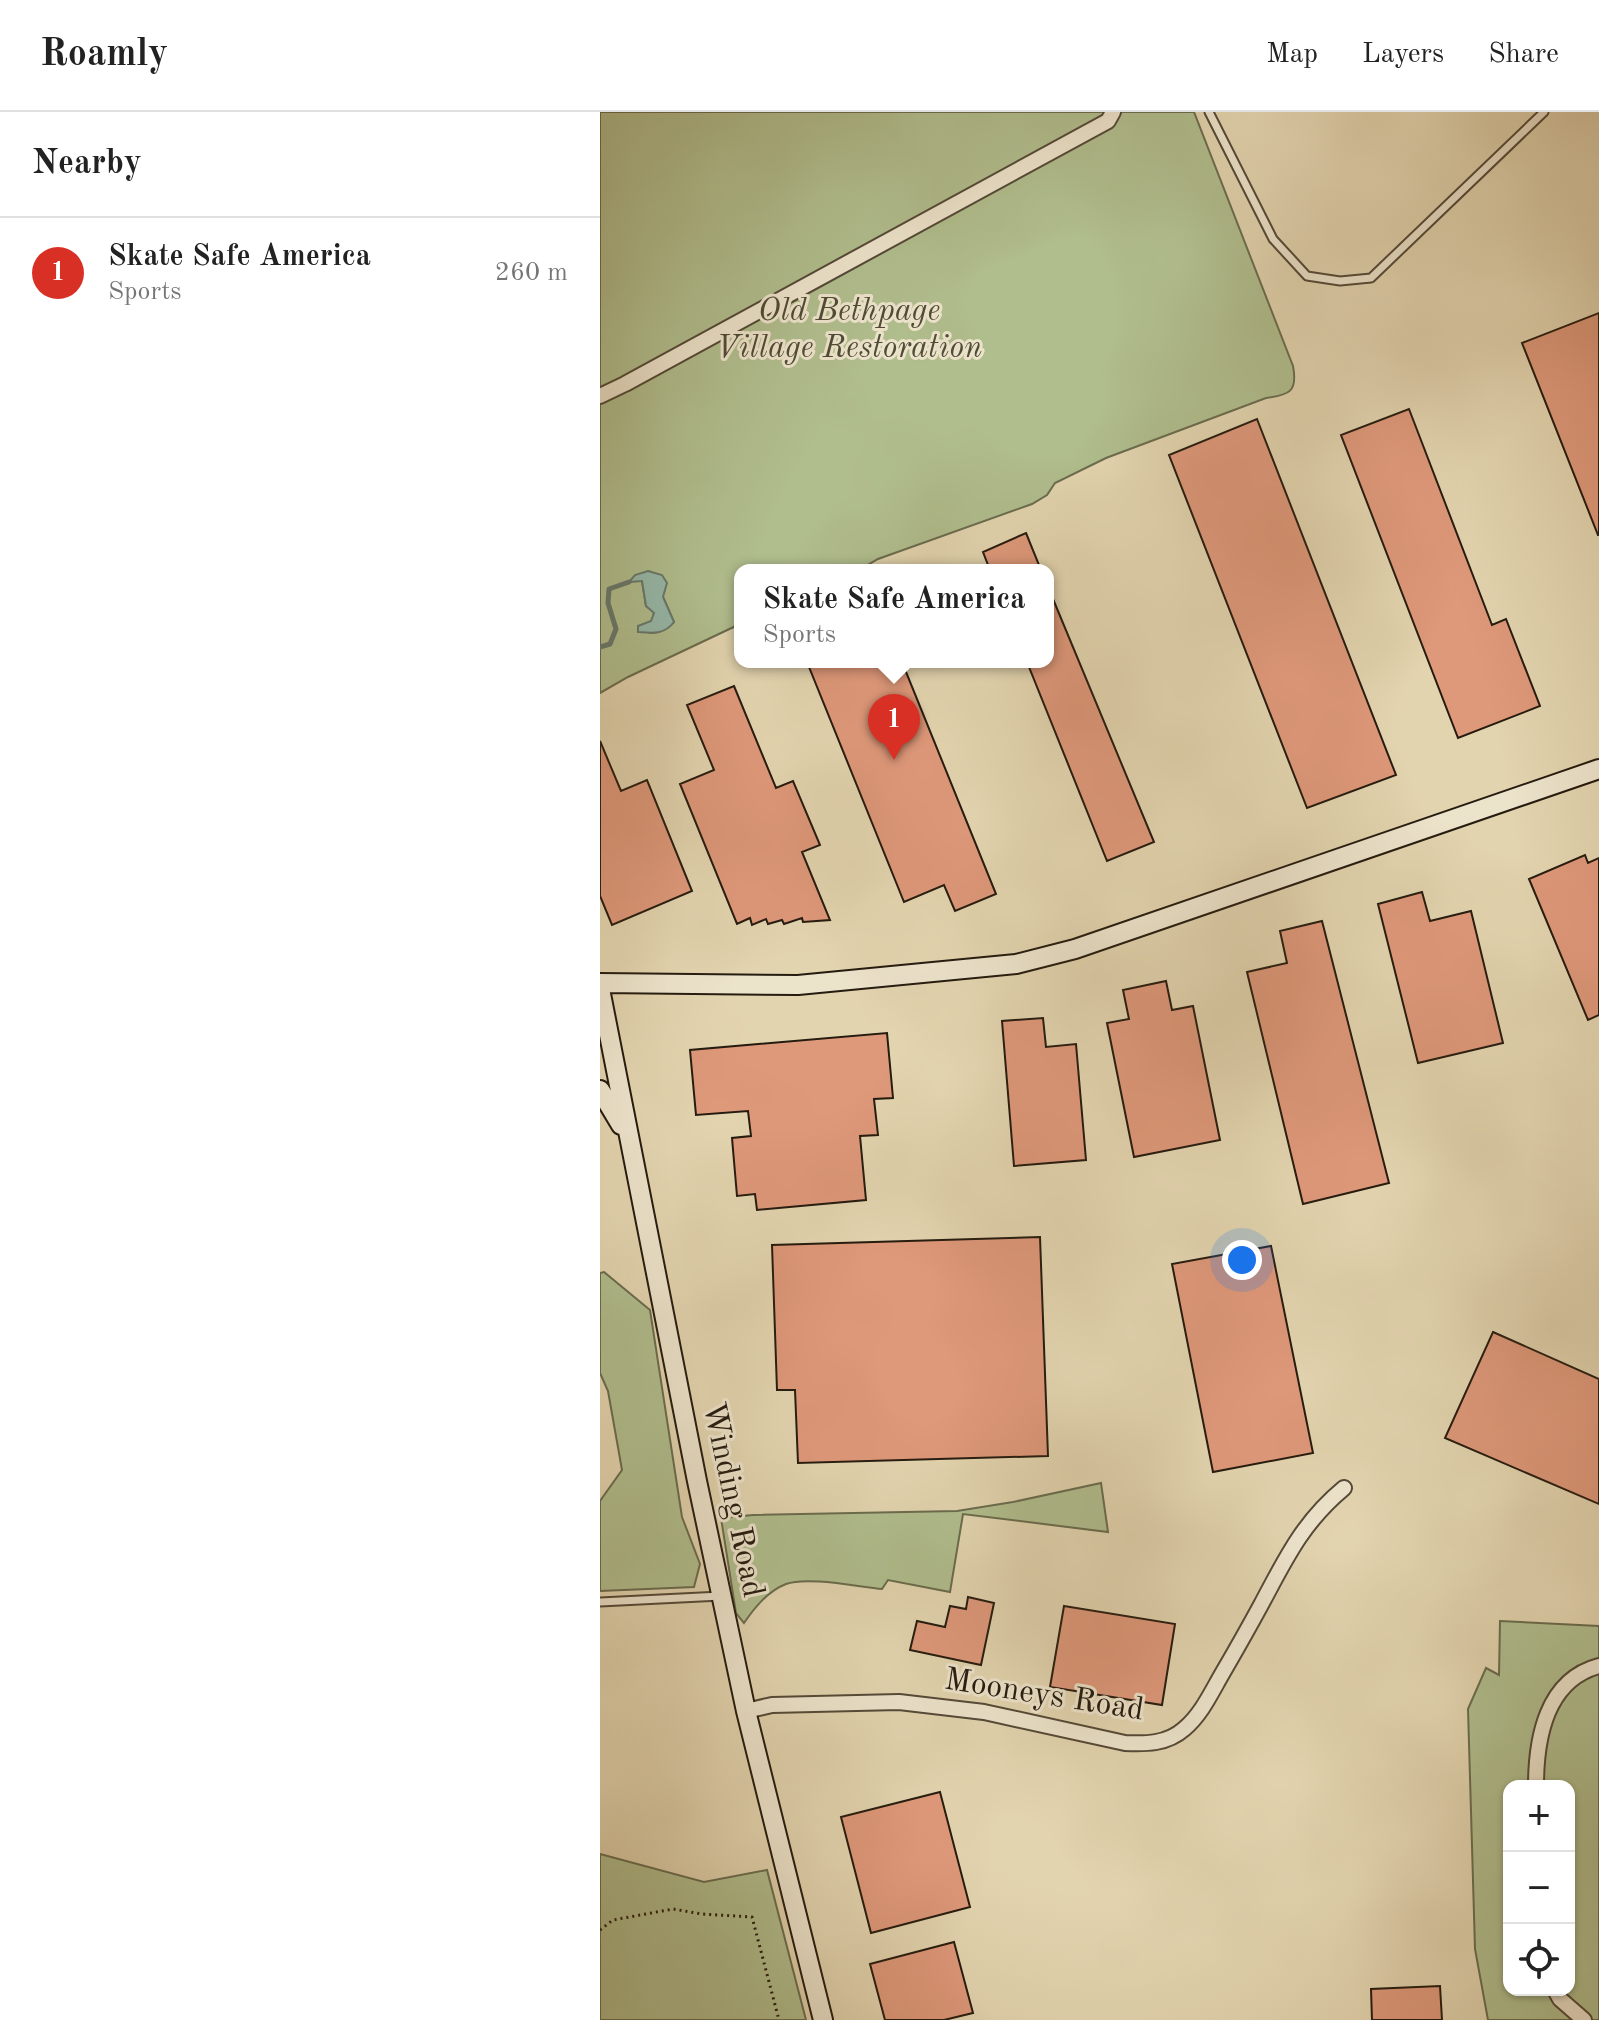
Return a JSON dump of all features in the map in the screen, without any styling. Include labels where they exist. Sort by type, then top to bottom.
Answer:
[{"type":"main road","points":[[600,983],[798,985],[1004,965],[1062,954],[1599,769]]},
{"type":"main road","name":"Winding Road","points":[[600,989],[721,1596],[746,1711],[823,2020]]},
{"type":"main road","points":[[600,1090],[629,1140]]},
{"type":"street","points":[[600,396],[1108,121],[1113,112]]},
{"type":"street","name":"Mooneys Road","points":[[746,1711],[772,1705],[899,1702],[984,1712],[1125,1743],[1147,1745],[1164,1741],[1182,1731],[1198,1715],[1294,1544],[1310,1522],[1344,1488]]},
{"type":"street","points":[[1537,1780],[1540,1740],[1555,1695],[1571,1679],[1599,1666]]},
{"type":"street","points":[[1558,1996],[1584,2020]]},
{"type":"lane","points":[[1209,112],[1273,239],[1307,276],[1340,281],[1371,278],[1544,112]]},
{"type":"lane","points":[[600,1602],[721,1596]]},
{"type":"path","points":[[600,1930],[613,1920],[673,1909],[752,1917],[779,2020]]},
{"type":"green space","name":"Old Bethpage Village Restoration","points":[[600,112],[1194,112],[1293,366],[1294,382],[1290,391],[1106,458],[1055,483],[1047,495],[1032,504],[869,564],[734,564],[734,627],[600,693]],"holes":[[[648,571],[656,575],[674,622],[663,630],[650,633],[654,612],[646,606],[642,581]]]},
{"type":"green space","points":[[604,1272],[650,1310],[682,1517],[700,1564],[694,1587],[600,1591],[600,1501],[622,1470],[608,1391],[600,1373],[600,1273]]},
{"type":"green space","points":[[1101,1483],[1108,1532],[963,1514],[950,1592],[888,1580],[882,1589],[795,1582],[779,1587],[768,1595],[744,1623],[736,1613],[721,1518],[957,1511]]},
{"type":"green space","points":[[1500,1621],[1599,1626],[1599,2020],[1488,2020],[1475,1949],[1468,1709],[1486,1668],[1499,1675]]},
{"type":"green space","points":[[600,1854],[704,1882],[767,1870],[806,2020],[600,2020]]},
{"type":"shaded area","points":[[648,571],[662,575],[667,583],[663,597],[674,622],[658,632],[638,632],[638,626],[651,621],[654,613],[646,606],[642,581],[629,582],[635,575]]},
{"type":"building","points":[[1599,313],[1599,535],[1598,535],[1522,343]]},
{"type":"building","points":[[1409,409],[1492,625],[1506,619],[1540,706],[1458,738],[1341,435]]},
{"type":"building","points":[[1257,419],[1396,775],[1307,808],[1169,455]]},
{"type":"building","points":[[1026,533],[1039,564],[988,564],[983,552]]},
{"type":"building","points":[[1054,601],[1154,842],[1107,861],[1029,668],[1054,668]]},
{"type":"building","points":[[809,668],[904,668],[996,894],[955,911],[944,885],[904,902]]},
{"type":"building","points":[[734,686],[776,788],[793,781],[820,845],[802,852],[830,920],[803,922],[802,918],[784,924],[782,920],[768,924],[766,919],[752,925],[750,918],[737,924],[680,784],[714,770],[687,705]]},
{"type":"building","points":[[600,741],[621,791],[647,780],[692,891],[612,925],[600,896]]},
{"type":"building","points":[[1585,855],[1588,863],[1599,858],[1599,1015],[1588,1020],[1529,879]]},
{"type":"building","points":[[1422,892],[1430,921],[1471,911],[1503,1043],[1418,1063],[1378,904]]},
{"type":"building","points":[[1322,921],[1389,1183],[1303,1204],[1247,972],[1287,963],[1280,931]]},
{"type":"building","points":[[1166,981],[1172,1010],[1193,1006],[1220,1140],[1134,1157],[1107,1023],[1129,1019],[1123,990]]},
{"type":"building","points":[[1043,1018],[1046,1047],[1076,1044],[1086,1160],[1014,1166],[1002,1021]]},
{"type":"building","points":[[887,1033],[893,1098],[874,1099],[878,1135],[860,1136],[866,1200],[757,1210],[755,1194],[737,1196],[732,1138],[751,1136],[748,1111],[696,1115],[690,1050]]},
{"type":"building","points":[[1040,1237],[1048,1456],[798,1463],[795,1390],[777,1390],[772,1245]]},
{"type":"building","points":[[1271,1246],[1313,1453],[1213,1472],[1172,1264]]},
{"type":"building","points":[[1493,1332],[1599,1379],[1599,1504],[1445,1438]]},
{"type":"building","points":[[968,1597],[994,1603],[981,1665],[910,1650],[917,1621],[945,1627],[950,1606],[966,1609]]},
{"type":"building","points":[[1064,1606],[1175,1624],[1162,1705],[1050,1687]]},
{"type":"building","points":[[940,1792],[970,1907],[871,1933],[841,1817]]},
{"type":"building","points":[[954,1942],[973,2013],[944,2020],[885,2020],[870,1964]]},
{"type":"building","points":[[1440,1986],[1442,2020],[1372,2020],[1371,1989]]},
{"type":"waterway","points":[[600,647],[610,644],[616,629],[608,603],[609,589],[629,582]]},
{"type":"place","name":"Skate Safe America","points":[[894,760]]}]
